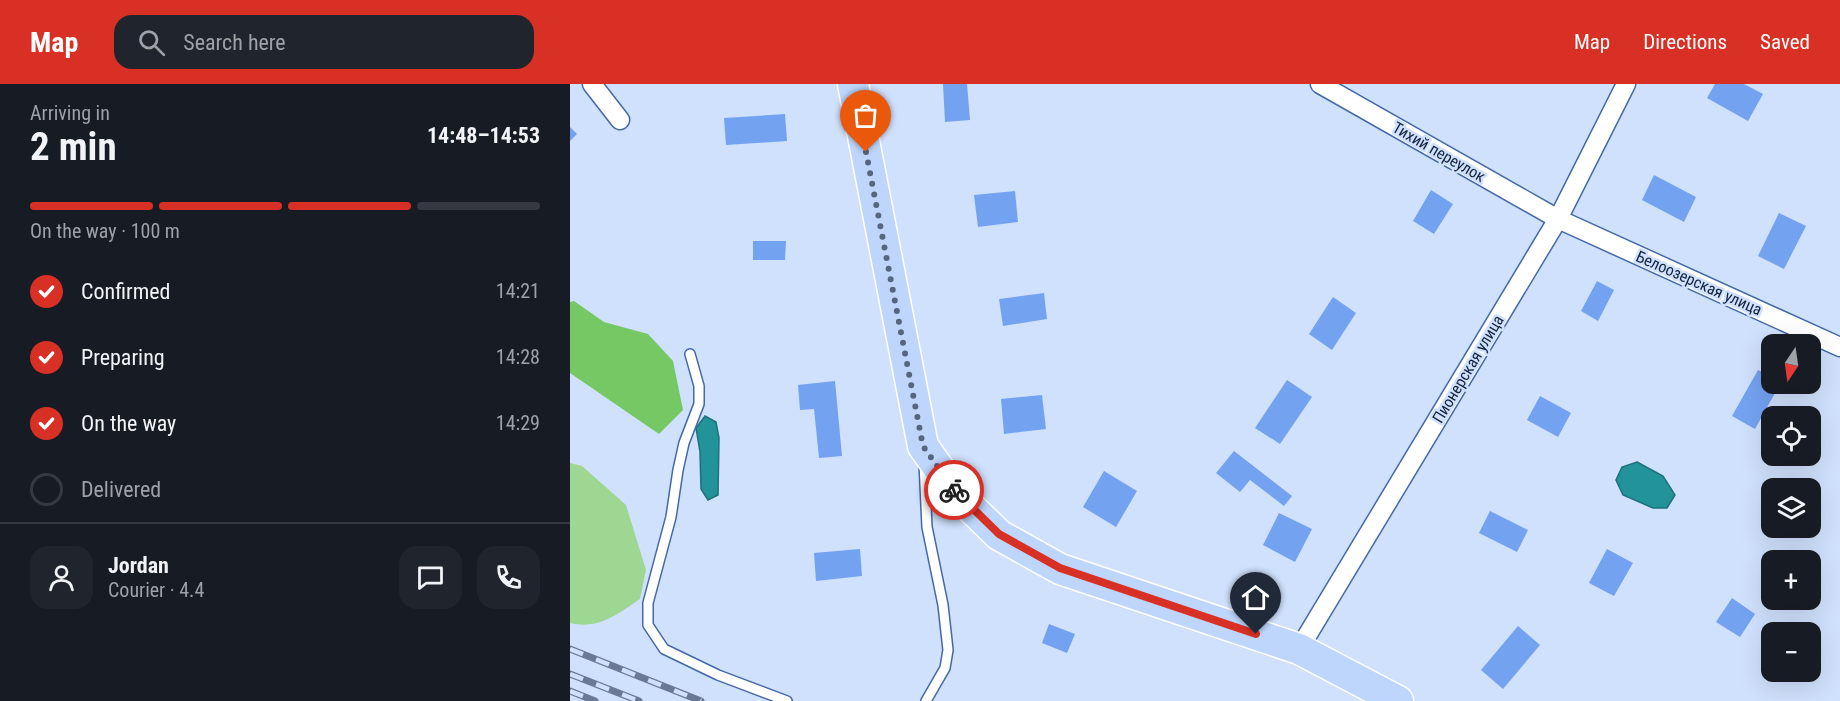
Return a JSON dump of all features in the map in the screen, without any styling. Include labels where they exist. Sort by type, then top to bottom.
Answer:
[{"type":"main road","points":[[853,84],[923,446],[957,494],[999,534],[1060,568],[1299,649],[1398,701]]},
{"type":"street","points":[[592,84],[620,120]]},
{"type":"street","name":"Тихий переулок","points":[[1320,84],[1558,219]]},
{"type":"street","name":"Пионерская улица","points":[[1299,649],[1558,219],[1626,84]]},
{"type":"street","name":"Белоозерская улица","points":[[1558,219],[1840,347]]},
{"type":"lane","points":[[690,354],[699,386],[699,404],[684,444],[678,470],[671,517],[648,603],[648,625],[664,649],[718,675],[787,701]]},
{"type":"lane","points":[[923,446],[927,528],[943,605],[948,650],[945,668],[926,701]]},
{"type":"shaded area","points":[[705,416],[716,422],[719,438],[718,495],[708,500],[701,489],[700,452],[696,428]]},
{"type":"shaded area","points":[[1637,462],[1663,476],[1675,495],[1667,508],[1653,508],[1623,495],[1616,480],[1622,467]]},
{"type":"shaded area","points":[[570,463],[582,466],[626,505],[646,570],[640,599],[607,619],[580,625],[570,623]]},
{"type":"green space","points":[[574,301],[604,322],[648,334],[673,361],[683,410],[659,434],[570,373],[570,302]]},
{"type":"building","points":[[943,84],[967,84],[970,120],[945,122]]},
{"type":"building","points":[[1715,84],[1744,84],[1763,94],[1748,121],[1707,98]]},
{"type":"building","points":[[785,114],[787,141],[726,145],[724,118]]},
{"type":"building","points":[[570,127],[577,134],[570,141]]},
{"type":"building","points":[[1654,175],[1696,197],[1684,222],[1642,200]]},
{"type":"building","points":[[1431,190],[1453,204],[1434,234],[1413,221]]},
{"type":"building","points":[[1015,191],[1018,222],[978,227],[974,195]]},
{"type":"building","points":[[1779,213],[1806,226],[1784,269],[1758,256]]},
{"type":"building","points":[[753,241],[786,241],[785,260],[753,260]]},
{"type":"building","points":[[1597,281],[1614,290],[1598,321],[1581,311]]},
{"type":"building","points":[[1044,293],[1047,319],[1003,326],[999,299]]},
{"type":"building","points":[[1333,297],[1356,313],[1332,350],[1309,334]]},
{"type":"building","points":[[1758,370],[1761,372],[1761,394],[1774,394],[1768,406],[1761,406],[1761,418],[1755,429],[1732,416]]},
{"type":"building","points":[[1287,380],[1312,397],[1280,444],[1255,428]]},
{"type":"building","points":[[835,381],[842,456],[819,458],[814,409],[800,410],[798,385]]},
{"type":"building","points":[[1042,395],[1046,429],[1004,434],[1001,399]]},
{"type":"building","points":[[1540,396],[1571,413],[1558,437],[1527,420]]},
{"type":"building","points":[[1234,451],[1292,496],[1284,506],[1250,480],[1240,492],[1216,473]]},
{"type":"building","points":[[1104,471],[1137,491],[1116,527],[1083,507]]},
{"type":"building","points":[[1490,511],[1528,530],[1517,552],[1479,533]]},
{"type":"building","points":[[1279,513],[1312,529],[1295,562],[1263,545]]},
{"type":"building","points":[[860,549],[862,576],[816,581],[814,553]]},
{"type":"building","points":[[1607,549],[1633,563],[1614,596],[1589,583]]},
{"type":"building","points":[[1732,598],[1755,614],[1740,637],[1716,622]]},
{"type":"building","points":[[1049,624],[1075,634],[1067,653],[1042,643]]},
{"type":"building","points":[[1518,626],[1540,645],[1503,689],[1481,670]]},
{"type":"railway","points":[[570,649],[701,701]]},
{"type":"railway","points":[[570,674],[639,701]]},
{"type":"railway","points":[[570,691],[595,701]]},
{"type":"way so far","points":[[866,152],[923,446],[954,490]]},
{"type":"route","points":[[954,490],[999,534],[1060,568],[1256,634]]}]
